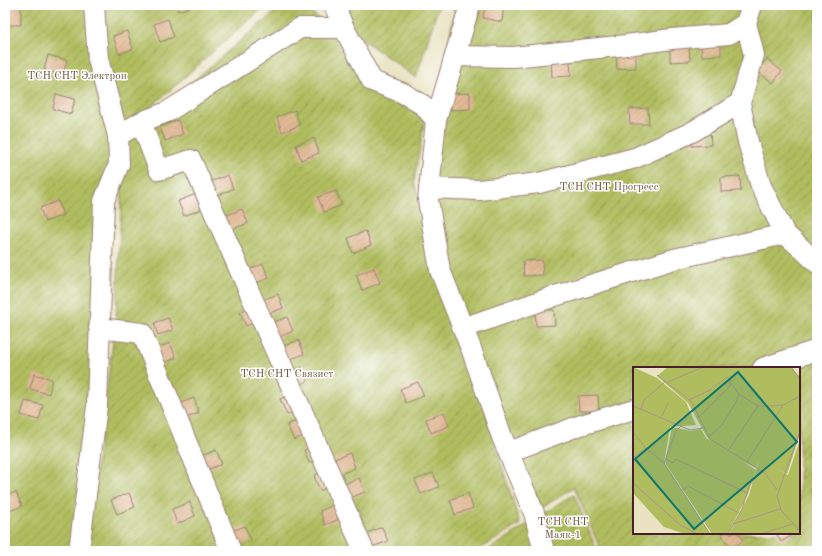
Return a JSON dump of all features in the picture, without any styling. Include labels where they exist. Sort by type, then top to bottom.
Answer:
[{"type":"lane","points":[[79,551],[97,406],[104,201],[119,164],[118,136],[98,59],[94,5]]},
{"type":"lane","points":[[334,5],[344,28],[372,81],[403,93],[423,105],[436,120]]},
{"type":"lane","points":[[470,5],[436,120],[428,200],[440,270],[464,328],[502,437],[534,513],[544,551]]},
{"type":"lane","points":[[455,56],[513,57],[729,34],[749,14]]},
{"type":"lane","points":[[749,14],[754,55],[740,103],[748,142],[761,186],[785,234],[817,264]]},
{"type":"lane","points":[[118,136],[141,122],[167,112],[300,28],[344,28]]},
{"type":"lane","points":[[429,188],[479,190],[539,182],[634,158],[692,132],[740,103]]},
{"type":"lane","points":[[141,122],[159,170],[191,160],[364,551]]},
{"type":"lane","points":[[464,328],[552,297],[674,259],[785,234]]},
{"type":"lane","points":[[100,328],[142,333],[231,551]]},
{"type":"lane","points":[[766,367],[817,350]]},
{"type":"lane","points":[[509,452],[578,426],[633,409]]},
{"type":"green space","name":"ТСН СНТ Электрон","points":[[5,5],[266,5],[118,136],[78,551],[5,551]]},
{"type":"green space","points":[[283,5],[303,5],[339,35],[370,89],[425,118],[414,182],[435,252],[420,180],[456,5],[817,5],[817,551],[601,551],[574,487],[528,517],[484,408],[520,524],[477,551],[85,551],[116,319],[124,139]]},
{"type":"green space","points":[[315,5],[439,5],[416,78]]},
{"type":"green space","name":"ТСН СНТ Маяк-1","points":[[574,494],[597,551],[487,551]]},
{"type":"building","points":[[5,5],[21,5],[21,25],[5,25]]},
{"type":"building","points":[[176,5],[195,5],[178,11]]},
{"type":"building","points":[[485,5],[504,6],[502,22],[483,18]]},
{"type":"building","points":[[168,19],[174,37],[160,42],[154,24]]},
{"type":"building","points":[[127,31],[133,49],[119,54],[113,36]]},
{"type":"building","points":[[721,40],[721,55],[702,56],[701,41]]},
{"type":"building","points":[[689,45],[690,61],[670,62],[670,46]]},
{"type":"building","points":[[636,53],[636,68],[617,69],[616,54]]},
{"type":"building","points":[[48,55],[67,60],[63,75],[44,70]]},
{"type":"building","points":[[767,59],[782,71],[773,83],[757,71]]},
{"type":"building","points":[[570,60],[571,76],[552,77],[551,61]]},
{"type":"building","points":[[470,93],[470,109],[451,110],[450,94]]},
{"type":"building","points":[[56,94],[75,99],[71,114],[53,109]]},
{"type":"building","points":[[648,108],[649,124],[630,124],[629,109]]},
{"type":"building","points":[[295,110],[300,125],[282,132],[277,117]]},
{"type":"building","points":[[178,120],[183,134],[165,141],[160,127]]},
{"type":"building","points":[[710,130],[711,145],[692,146],[691,131]]},
{"type":"building","points":[[314,138],[319,153],[301,160],[296,145]]},
{"type":"building","points":[[228,175],[233,189],[215,196],[210,182]]},
{"type":"building","points":[[740,176],[741,191],[721,192],[721,177]]},
{"type":"building","points":[[336,191],[342,205],[324,212],[318,197]]},
{"type":"building","points":[[196,194],[202,209],[184,216],[178,201]]},
{"type":"building","points":[[58,201],[63,215],[45,222],[40,208]]},
{"type":"building","points":[[242,209],[248,223],[230,230],[225,216]]},
{"type":"building","points":[[366,231],[371,245],[353,253],[348,238]]},
{"type":"building","points":[[542,260],[543,275],[524,276],[523,261]]},
{"type":"building","points":[[263,264],[269,278],[251,285],[245,271]]},
{"type":"building","points":[[374,268],[380,283],[362,290],[356,275]]},
{"type":"building","points":[[278,294],[283,308],[265,315],[260,301]]},
{"type":"building","points":[[251,307],[257,321],[246,326],[240,312]]},
{"type":"building","points":[[535,310],[554,310],[555,325],[536,326]]},
{"type":"building","points":[[287,317],[293,331],[275,339],[269,324]]},
{"type":"building","points":[[168,318],[173,330],[158,335],[154,323]]},
{"type":"building","points":[[299,340],[304,354],[286,361],[281,347]]},
{"type":"building","points":[[170,343],[176,358],[158,365],[152,350]]},
{"type":"building","points":[[302,367],[308,381],[290,388],[284,374]]},
{"type":"building","points":[[34,374],[52,379],[49,394],[30,389]]},
{"type":"building","points":[[418,382],[424,396],[406,403],[400,389]]},
{"type":"building","points":[[291,394],[298,410],[287,415],[280,399]]},
{"type":"building","points":[[598,395],[599,411],[579,411],[578,396]]},
{"type":"building","points":[[194,398],[199,413],[181,420],[176,405]]},
{"type":"building","points":[[25,401],[43,405],[39,420],[21,415]]},
{"type":"building","points":[[444,412],[449,426],[431,433],[426,419]]},
{"type":"building","points":[[301,419],[307,434],[294,440],[287,425]]},
{"type":"building","points":[[313,446],[319,459],[309,463],[304,450]]},
{"type":"building","points":[[216,450],[222,464],[204,471],[198,457]]},
{"type":"building","points":[[350,453],[355,468],[338,475],[332,460]]},
{"type":"building","points":[[323,470],[330,485],[320,491],[314,476]]},
{"type":"building","points":[[433,473],[439,487],[421,494],[415,480]]},
{"type":"building","points":[[359,478],[365,492],[347,499],[342,485]]},
{"type":"building","points":[[16,492],[22,506],[5,513],[5,496]]},
{"type":"building","points":[[129,493],[135,507],[117,514],[111,500]]},
{"type":"building","points":[[468,493],[473,508],[455,515],[450,500]]},
{"type":"building","points":[[190,502],[195,516],[177,524],[172,509]]},
{"type":"building","points":[[336,504],[342,518],[325,525],[320,511]]},
{"type":"building","points":[[245,526],[251,541],[233,548],[227,533]]},
{"type":"building","points":[[382,527],[388,541],[370,548],[364,534]]},
{"type":"building","points":[[722,534],[740,534],[743,541],[730,549]]},
{"type":"building","points":[[777,534],[794,534],[781,542]]},
{"type":"building","points":[[312,547],[314,551],[301,551],[307,548]]},
{"type":"park label","name":"ТСН СНТ Прогресс","points":[[609,187]]},
{"type":"park label","name":"ТСН СНТ Связист","points":[[287,374]]}]
